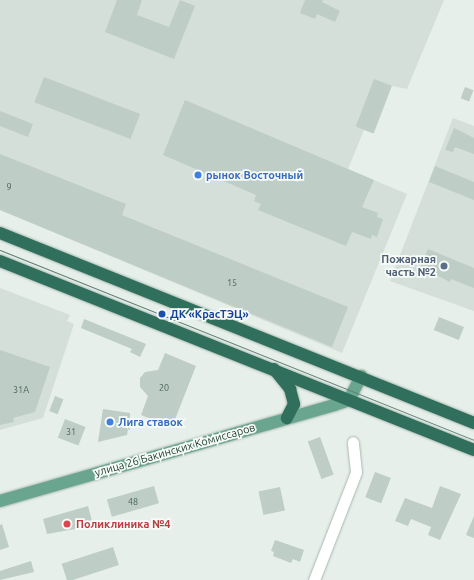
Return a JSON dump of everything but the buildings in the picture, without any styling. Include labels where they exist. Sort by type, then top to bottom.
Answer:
[{"type":"highway","points":[[0,233],[361,376],[474,423]]},
{"type":"highway","points":[[0,261],[273,368],[474,450]]},
{"type":"highway","points":[[273,368],[290,389],[294,404],[287,418]]},
{"type":"main road","points":[[349,400],[361,376]]},
{"type":"main road","name":"улица 26 Бакинских Комиссаров","points":[[0,501],[349,400]]},
{"type":"street","points":[[326,580],[315,578],[356,472],[353,442]]},
{"type":"shaded area","name":"рынок Восточный","points":[[0,0],[444,0],[407,89],[392,86],[374,133],[364,130],[348,169],[407,194],[342,353],[0,210]]},
{"type":"shaded area","points":[[453,118],[474,126],[474,311],[390,281]]},
{"type":"shaded area","points":[[0,288],[70,315],[67,321],[74,324],[43,418],[0,430]]},
{"type":"tram line","points":[[0,250],[474,440]]},
{"type":"place","name":"рынок Восточный","points":[[198,175]]},
{"type":"place","name":"Пожарная часть №2","points":[[444,266]]},
{"type":"place","name":"ДК «КрасТЭЦ»","points":[[162,314]]},
{"type":"place","name":"Лига ставок","points":[[110,422]]},
{"type":"place","name":"Поликлиника №4","points":[[67,524]]}]
